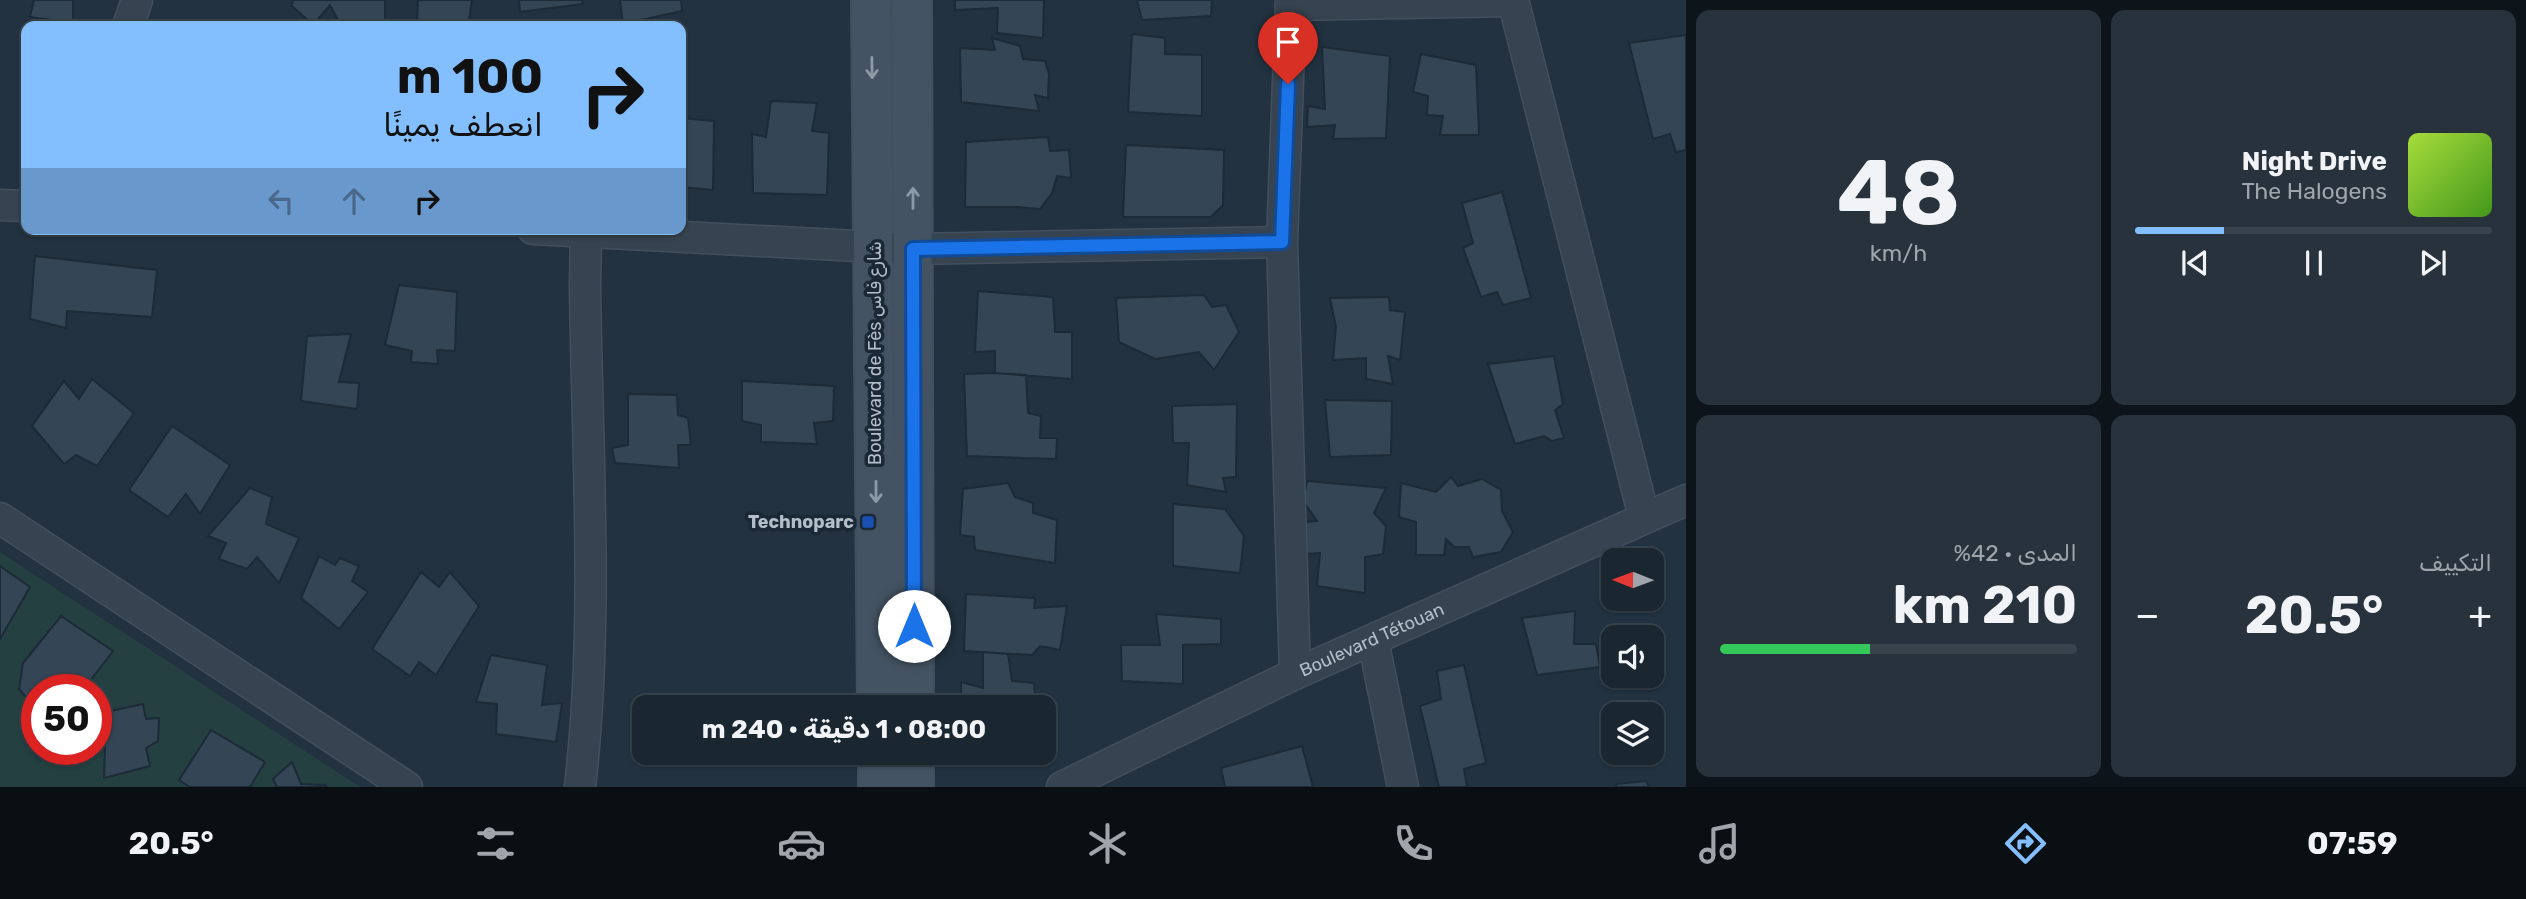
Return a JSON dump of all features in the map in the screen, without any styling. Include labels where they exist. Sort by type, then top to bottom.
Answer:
[{"type":"main road","name":"Boulevard de Fès شارع فاس","points":[[871,0],[877,695]]},
{"type":"main road","points":[[912,0],[914,695]]},
{"type":"main road","points":[[878,765],[878,787]]},
{"type":"main road","points":[[914,765],[914,787]]},
{"type":"street","points":[[130,21],[137,0]]},
{"type":"street","points":[[1295,674],[1282,242],[1291,2],[1513,1],[1644,517]]},
{"type":"street","points":[[0,205],[21,206]]},
{"type":"street","points":[[580,787],[590,638],[586,235]]},
{"type":"street","points":[[644,235],[913,249],[1282,242]]},
{"type":"street","name":"Boulevard Tétouan","points":[[1062,787],[1295,674],[1686,500]]},
{"type":"street","points":[[0,518],[407,787]]},
{"type":"street","points":[[1373,640],[1404,787]]},
{"type":"green space","points":[[0,552],[360,787],[0,787]]},
{"type":"building","points":[[34,0],[73,0],[73,21],[30,17]]},
{"type":"building","points":[[293,0],[385,0],[385,21],[338,21],[330,5],[316,21],[309,21],[292,6]]},
{"type":"building","points":[[418,0],[472,0],[469,21],[417,21]]},
{"type":"building","points":[[519,0],[582,0],[583,4],[520,12]]},
{"type":"building","points":[[620,0],[681,0],[682,11],[637,21],[623,21]]},
{"type":"building","points":[[955,0],[1044,0],[1043,38],[997,33],[998,8],[955,10]]},
{"type":"building","points":[[1137,0],[1212,0],[1211,16],[1142,20]]},
{"type":"building","points":[[1132,34],[1165,38],[1165,54],[1202,55],[1202,116],[1128,112]]},
{"type":"building","points":[[1686,35],[1686,150],[1676,152],[1670,134],[1653,139],[1629,43]]},
{"type":"building","points":[[992,38],[1020,46],[1023,59],[1045,61],[1049,74],[1048,98],[1035,95],[1039,111],[961,102],[960,48],[995,50]]},
{"type":"building","points":[[1322,47],[1390,56],[1386,138],[1333,139],[1335,125],[1307,127],[1308,106],[1325,109]]},
{"type":"building","points":[[1421,54],[1476,65],[1479,135],[1440,135],[1443,116],[1427,115],[1428,96],[1413,92]]},
{"type":"building","points":[[771,101],[817,103],[812,131],[829,133],[827,195],[753,193],[752,134],[766,137]]},
{"type":"building","points":[[686,118],[714,121],[713,190],[686,187]]},
{"type":"building","points":[[1048,137],[1050,151],[1069,150],[1071,178],[1057,176],[1052,193],[1040,209],[965,207],[966,142]]},
{"type":"building","points":[[1126,145],[1224,150],[1223,205],[1211,217],[1123,217]]},
{"type":"building","points":[[1502,192],[1531,298],[1503,305],[1497,292],[1481,297],[1463,248],[1473,243],[1462,203]]},
{"type":"building","points":[[35,256],[157,270],[152,317],[67,311],[66,328],[30,319]]},
{"type":"building","points":[[399,285],[457,292],[455,351],[437,350],[438,364],[411,362],[412,351],[385,345]]},
{"type":"building","points":[[978,291],[1053,297],[1055,332],[1072,332],[1072,379],[995,373],[995,351],[975,352]]},
{"type":"building","points":[[1204,295],[1212,307],[1226,305],[1239,332],[1214,370],[1199,352],[1155,359],[1119,342],[1116,298]]},
{"type":"building","points":[[1389,297],[1390,310],[1405,312],[1400,360],[1388,356],[1393,384],[1366,379],[1366,358],[1333,360],[1336,327],[1330,298]]},
{"type":"building","points":[[351,334],[339,382],[359,383],[357,409],[301,401],[307,336]]},
{"type":"building","points":[[1554,356],[1563,404],[1555,410],[1564,438],[1552,441],[1544,436],[1515,444],[1488,364]]},
{"type":"building","points":[[964,374],[1026,375],[1028,413],[1041,416],[1040,438],[1057,438],[1056,459],[967,456]]},
{"type":"building","points":[[92,379],[134,413],[97,466],[76,455],[64,464],[32,426],[64,381],[79,399]]},
{"type":"building","points":[[742,381],[834,386],[833,421],[814,423],[817,444],[761,442],[761,425],[742,421]]},
{"type":"building","points":[[628,394],[677,395],[678,415],[688,418],[691,445],[678,445],[679,468],[615,463],[612,448],[628,445]]},
{"type":"building","points":[[1325,400],[1392,401],[1391,455],[1330,457]]},
{"type":"building","points":[[1237,404],[1236,477],[1223,478],[1226,492],[1187,485],[1189,443],[1173,443],[1172,406]]},
{"type":"building","points":[[172,426],[230,465],[200,514],[186,494],[168,517],[129,490]]},
{"type":"building","points":[[1451,477],[1458,486],[1482,479],[1501,490],[1502,511],[1513,532],[1501,552],[1473,557],[1469,547],[1454,547],[1446,539],[1444,555],[1416,555],[1416,522],[1399,517],[1401,483],[1436,492]]},
{"type":"building","points":[[1307,481],[1386,488],[1374,513],[1386,526],[1383,554],[1365,557],[1365,593],[1317,586],[1320,553],[1306,554],[1306,522],[1317,521],[1303,501]]},
{"type":"building","points":[[1008,483],[1015,497],[1033,503],[1033,513],[1057,520],[1055,563],[975,550],[974,537],[960,535],[963,489]]},
{"type":"building","points":[[250,488],[272,497],[266,524],[299,538],[279,583],[257,557],[247,569],[219,559],[226,543],[208,536]]},
{"type":"building","points":[[1173,504],[1225,509],[1244,536],[1240,573],[1173,566]]},
{"type":"building","points":[[319,556],[335,565],[340,558],[359,566],[352,581],[368,592],[339,629],[301,598]]},
{"type":"building","points":[[0,566],[30,587],[0,639]]},
{"type":"building","points":[[421,572],[439,587],[450,572],[479,606],[436,675],[419,662],[410,676],[372,649]]},
{"type":"building","points":[[966,594],[1035,598],[1034,608],[1067,606],[1060,650],[1040,646],[1032,655],[964,651]]},
{"type":"building","points":[[1575,611],[1574,644],[1596,644],[1600,667],[1537,675],[1522,618]]},
{"type":"building","points":[[1156,614],[1221,619],[1221,644],[1183,645],[1183,684],[1122,681],[1121,645],[1160,645]]},
{"type":"building","points":[[61,616],[113,651],[95,674],[21,674],[23,663]]},
{"type":"building","points":[[983,652],[1008,654],[1012,681],[1034,683],[1035,695],[961,695],[961,682],[983,688]]},
{"type":"building","points":[[491,655],[547,665],[542,705],[562,703],[556,742],[496,734],[497,704],[476,702]]},
{"type":"building","points":[[1464,665],[1486,763],[1464,769],[1467,787],[1439,787],[1420,706],[1441,699],[1437,671]]},
{"type":"building","points":[[143,704],[146,719],[159,718],[158,741],[146,748],[150,766],[104,778],[104,765],[112,765],[112,711]]},
{"type":"building","points":[[211,730],[265,762],[250,787],[190,787],[179,780]]},
{"type":"building","points":[[1302,746],[1313,787],[1225,787],[1221,768]]},
{"type":"building","points":[[292,762],[301,784],[327,787],[277,787],[273,779]]},
{"type":"building","points":[[1646,781],[1649,787],[1617,787],[1616,784]]},
{"type":"place","name":"Technoparc","points":[[868,522]]},
{"type":"route","points":[[914,626],[913,249],[1282,242],[1288,84]]}]
